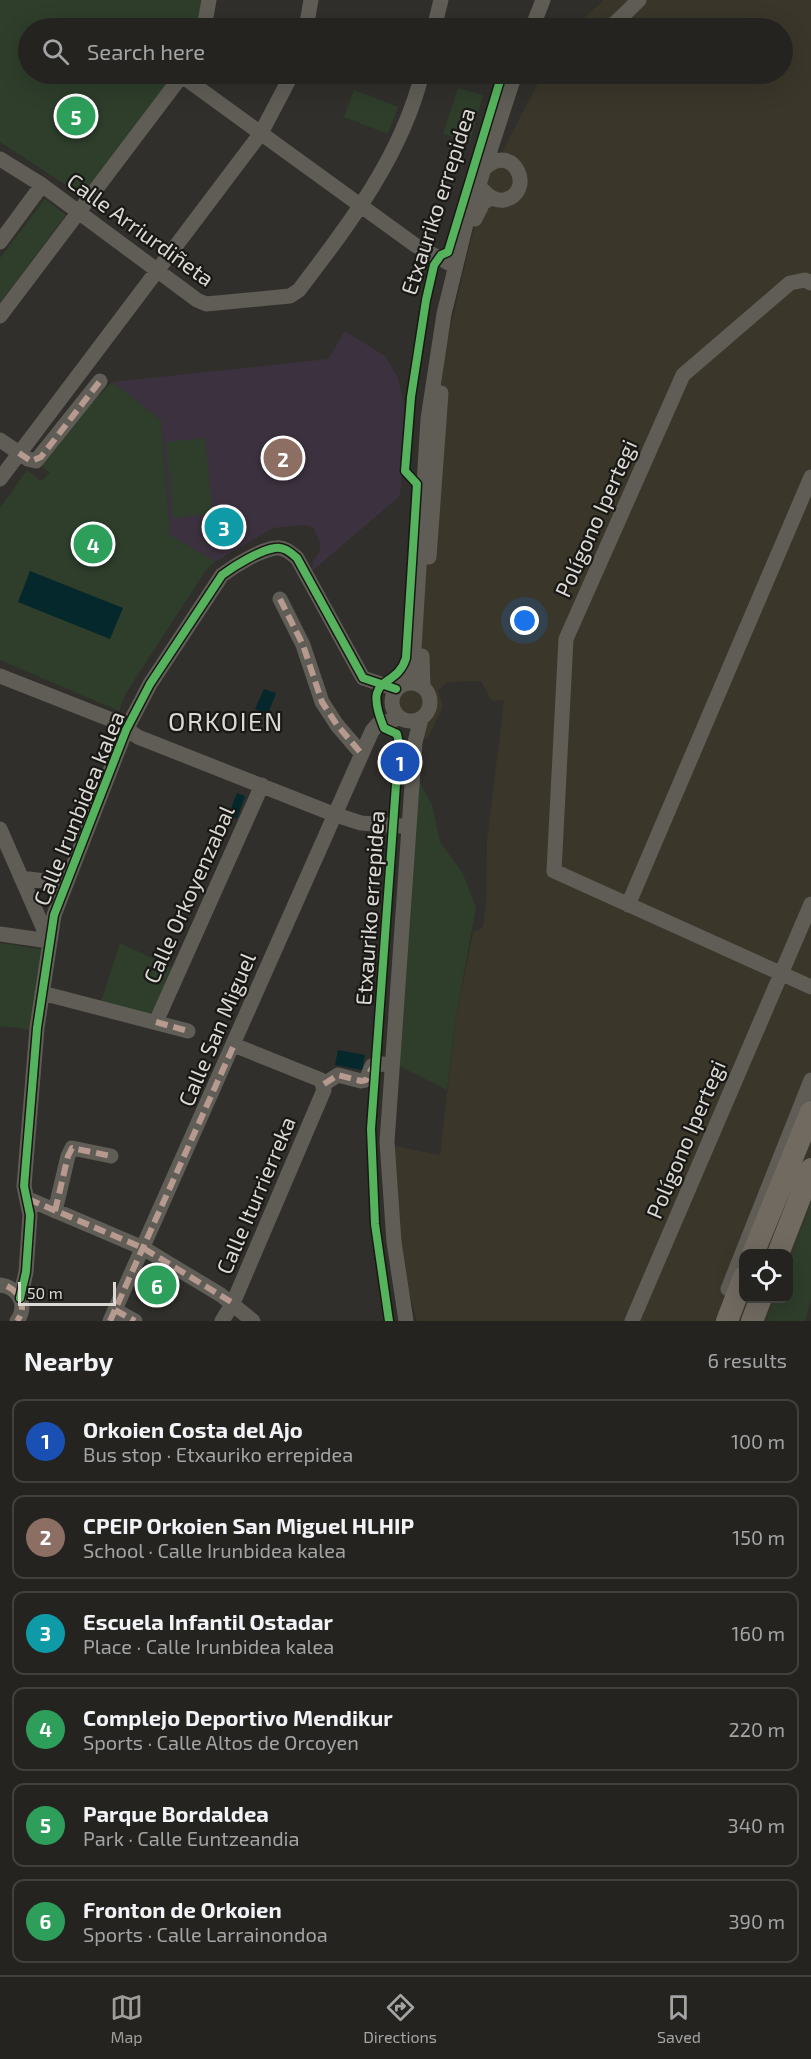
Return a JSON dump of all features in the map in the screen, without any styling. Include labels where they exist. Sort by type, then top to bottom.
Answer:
[{"type":"highway","points":[[755,1249],[811,1112]]},
{"type":"highway","points":[[780,1249],[811,1169]]},
{"type":"highway","points":[[728,1321],[739,1291]]},
{"type":"highway","points":[[752,1321],[759,1303]]},
{"type":"street","points":[[206,18],[210,0]]},
{"type":"street","points":[[308,18],[311,0]]},
{"type":"street","points":[[436,18],[441,0]]},
{"type":"street","points":[[536,18],[543,0]]},
{"type":"street","points":[[620,18],[639,0]]},
{"type":"street","points":[[0,316],[175,84]]},
{"type":"street","points":[[194,84],[415,245],[454,266]]},
{"type":"street","points":[[0,479],[261,133],[287,84]]},
{"type":"street","name":"Calle Arriurdiñeta","points":[[0,159],[42,185],[197,300],[206,304],[290,296],[299,290],[362,207],[404,129],[419,84]]},
{"type":"street","name":"Etxauriko errepidea","points":[[401,686],[413,665],[428,419],[454,266],[512,84]]},
{"type":"street","name":"Etxauriko errepidea","points":[[498,128],[507,161]]},
{"type":"street","points":[[495,161],[507,161],[520,174],[519,187],[505,200],[490,198],[483,189],[483,172],[495,161]]},
{"type":"street","points":[[0,242],[42,185]]},
{"type":"street","name":"Etxauriko errepidea","points":[[423,686],[422,658],[441,399],[449,338],[476,215],[483,203],[490,198]]},
{"type":"street","name":"Polígono Ipertegi","points":[[811,283],[805,280],[790,283],[683,375],[566,639],[554,871],[811,987]]},
{"type":"street","points":[[0,440],[31,461],[41,457],[100,381]]},
{"type":"street","points":[[628,905],[811,477]]},
{"type":"street","name":"Calle Irunbidea kalea","points":[[19,1320],[22,1310],[20,1298],[26,1272],[28,1199],[24,1186],[37,1028],[54,915],[126,729],[150,684],[222,575],[233,567],[276,548],[287,549],[297,558],[363,678],[401,686]]},
{"type":"street","points":[[280,599],[303,645],[322,702],[337,725],[361,753]]},
{"type":"street","points":[[0,676],[111,720],[138,737],[333,814],[362,823],[401,826]]},
{"type":"street","points":[[401,686],[423,686],[430,703],[421,718],[403,719],[392,705],[401,686]]},
{"type":"street","name":"Etxauriko errepidea","points":[[406,1321],[394,1242],[387,1142],[415,742],[421,718]]},
{"type":"street","name":"Etxauriko errepidea","points":[[397,1321],[382,1211],[379,1145],[408,729],[403,719]]},
{"type":"street","name":"Calle San Miguel","points":[[113,1316],[361,753],[378,724],[403,719]]},
{"type":"street","name":"Calle Orkoyenzabal","points":[[156,1022],[262,785]]},
{"type":"street","points":[[0,829],[49,941]]},
{"type":"street","points":[[21,878],[53,882],[68,879]]},
{"type":"street","name":"Polígono Ipertegi","points":[[632,1321],[811,904]]},
{"type":"street","points":[[0,934],[49,941]]},
{"type":"street","points":[[42,993],[188,1031]]},
{"type":"street","points":[[234,1045],[321,1080],[324,1084],[338,1075],[361,1081],[366,1080],[372,1066],[383,1064]]},
{"type":"street","points":[[719,1321],[723,1302],[811,1080]]},
{"type":"street","name":"Calle Iturrierreka","points":[[222,1321],[233,1303],[324,1090],[324,1084]]},
{"type":"street","points":[[55,1211],[72,1148],[111,1156]]},
{"type":"street","points":[[28,1199],[144,1248],[233,1303],[253,1321]]},
{"type":"street","points":[[0,1285],[12,1288],[20,1298]]},
{"type":"street","points":[[113,1316],[135,1321]]},
{"type":"shaded area","points":[[604,0],[811,0],[811,1204],[793,1252],[793,1249],[739,1249],[739,1303],[773,1303],[766,1321],[417,1321],[401,1262],[390,1145],[440,1155],[456,1016],[473,933],[483,927],[486,906],[487,841],[504,700],[491,701],[481,681],[448,682],[438,690],[443,707],[427,739],[408,729],[397,706],[399,694],[405,683],[427,428],[483,189],[538,84],[793,84],[793,18],[584,18]]},
{"type":"shaded area","points":[[345,331],[385,356],[398,378],[406,413],[400,496],[311,572],[313,561],[320,551],[320,543],[313,527],[304,525],[273,528],[215,562],[170,535],[161,420],[112,382],[328,359]]},
{"type":"green space","points":[[0,0],[209,0],[206,18],[18,18],[18,84],[176,84],[89,200],[0,142]]},
{"type":"green space","points":[[458,88],[483,95],[470,142],[443,134]]},
{"type":"green space","points":[[354,90],[398,107],[388,134],[344,117]]},
{"type":"green space","points":[[45,199],[66,215],[0,303],[0,258]]},
{"type":"green space","points":[[112,382],[161,420],[170,535],[215,562],[206,570],[126,693],[119,711],[0,660],[0,508],[27,470],[41,481],[50,473],[42,467],[43,462],[96,392],[100,395]]},
{"type":"green space","points":[[205,438],[213,514],[173,518],[166,442]]},
{"type":"green space","points":[[419,781],[432,805],[440,842],[463,874],[476,907],[456,1016],[447,1090],[395,1064]]},
{"type":"green space","points":[[0,943],[44,950],[33,1030],[0,1026]]},
{"type":"green space","points":[[120,943],[173,968],[153,1012],[147,1014],[101,1002]]},
{"type":"green space","points":[[811,1204],[811,1300],[805,1321],[766,1321],[773,1303],[793,1303],[793,1252]]},
{"type":"water","points":[[30,571],[123,608],[110,639],[18,602]]},
{"type":"water","points":[[264,689],[276,693],[268,714],[255,709]]},
{"type":"water","points":[[237,793],[245,796],[237,819],[228,816]]},
{"type":"water","points":[[338,1050],[365,1055],[362,1070],[335,1065]]},
{"type":"marked path","points":[[19,453],[31,461],[41,457],[100,381]]},
{"type":"marked path","points":[[280,599],[303,645],[322,702],[337,725],[361,753]]},
{"type":"marked path","points":[[156,1022],[188,1031]]},
{"type":"marked path","points":[[110,1321],[234,1045]]},
{"type":"marked path","points":[[324,1084],[338,1075],[361,1081],[366,1080],[372,1068]]},
{"type":"marked path","points":[[55,1211],[72,1148],[111,1156]]},
{"type":"marked path","points":[[28,1199],[143,1248],[233,1303]]},
{"type":"marked path","points":[[7,1286],[16,1293],[21,1301],[22,1311],[17,1321]]},
{"type":"marked path","points":[[115,1310],[135,1321]]},
{"type":"cycle path","points":[[389,1321],[375,1224],[371,1129],[399,743],[397,734],[384,728],[376,698],[378,690],[395,675],[406,658],[417,484],[405,471],[411,397],[426,300],[434,265],[441,255],[448,252],[499,84]]},
{"type":"cycle path","points":[[20,1298],[26,1272],[30,1215],[24,1186],[37,1028],[54,915],[126,730],[150,684],[222,575],[255,555],[269,549],[281,548],[297,558],[363,678],[396,689]]},
{"type":"place","name":"Parque Bordaldea","points":[[76,116]]},
{"type":"place","name":"CPEIP Orkoien San Miguel HLHIP","points":[[283,458]]},
{"type":"place","name":"Escuela Infantil Ostadar","points":[[224,527]]},
{"type":"place","name":"Complejo Deportivo Mendikur","points":[[93,544]]},
{"type":"place","name":"Orkoien Costa del Ajo","points":[[400,762]]},
{"type":"place","name":"Fronton de Orkoien","points":[[157,1285]]},
{"type":"district","name":"ORKOIEN","points":[[226,720]]}]
